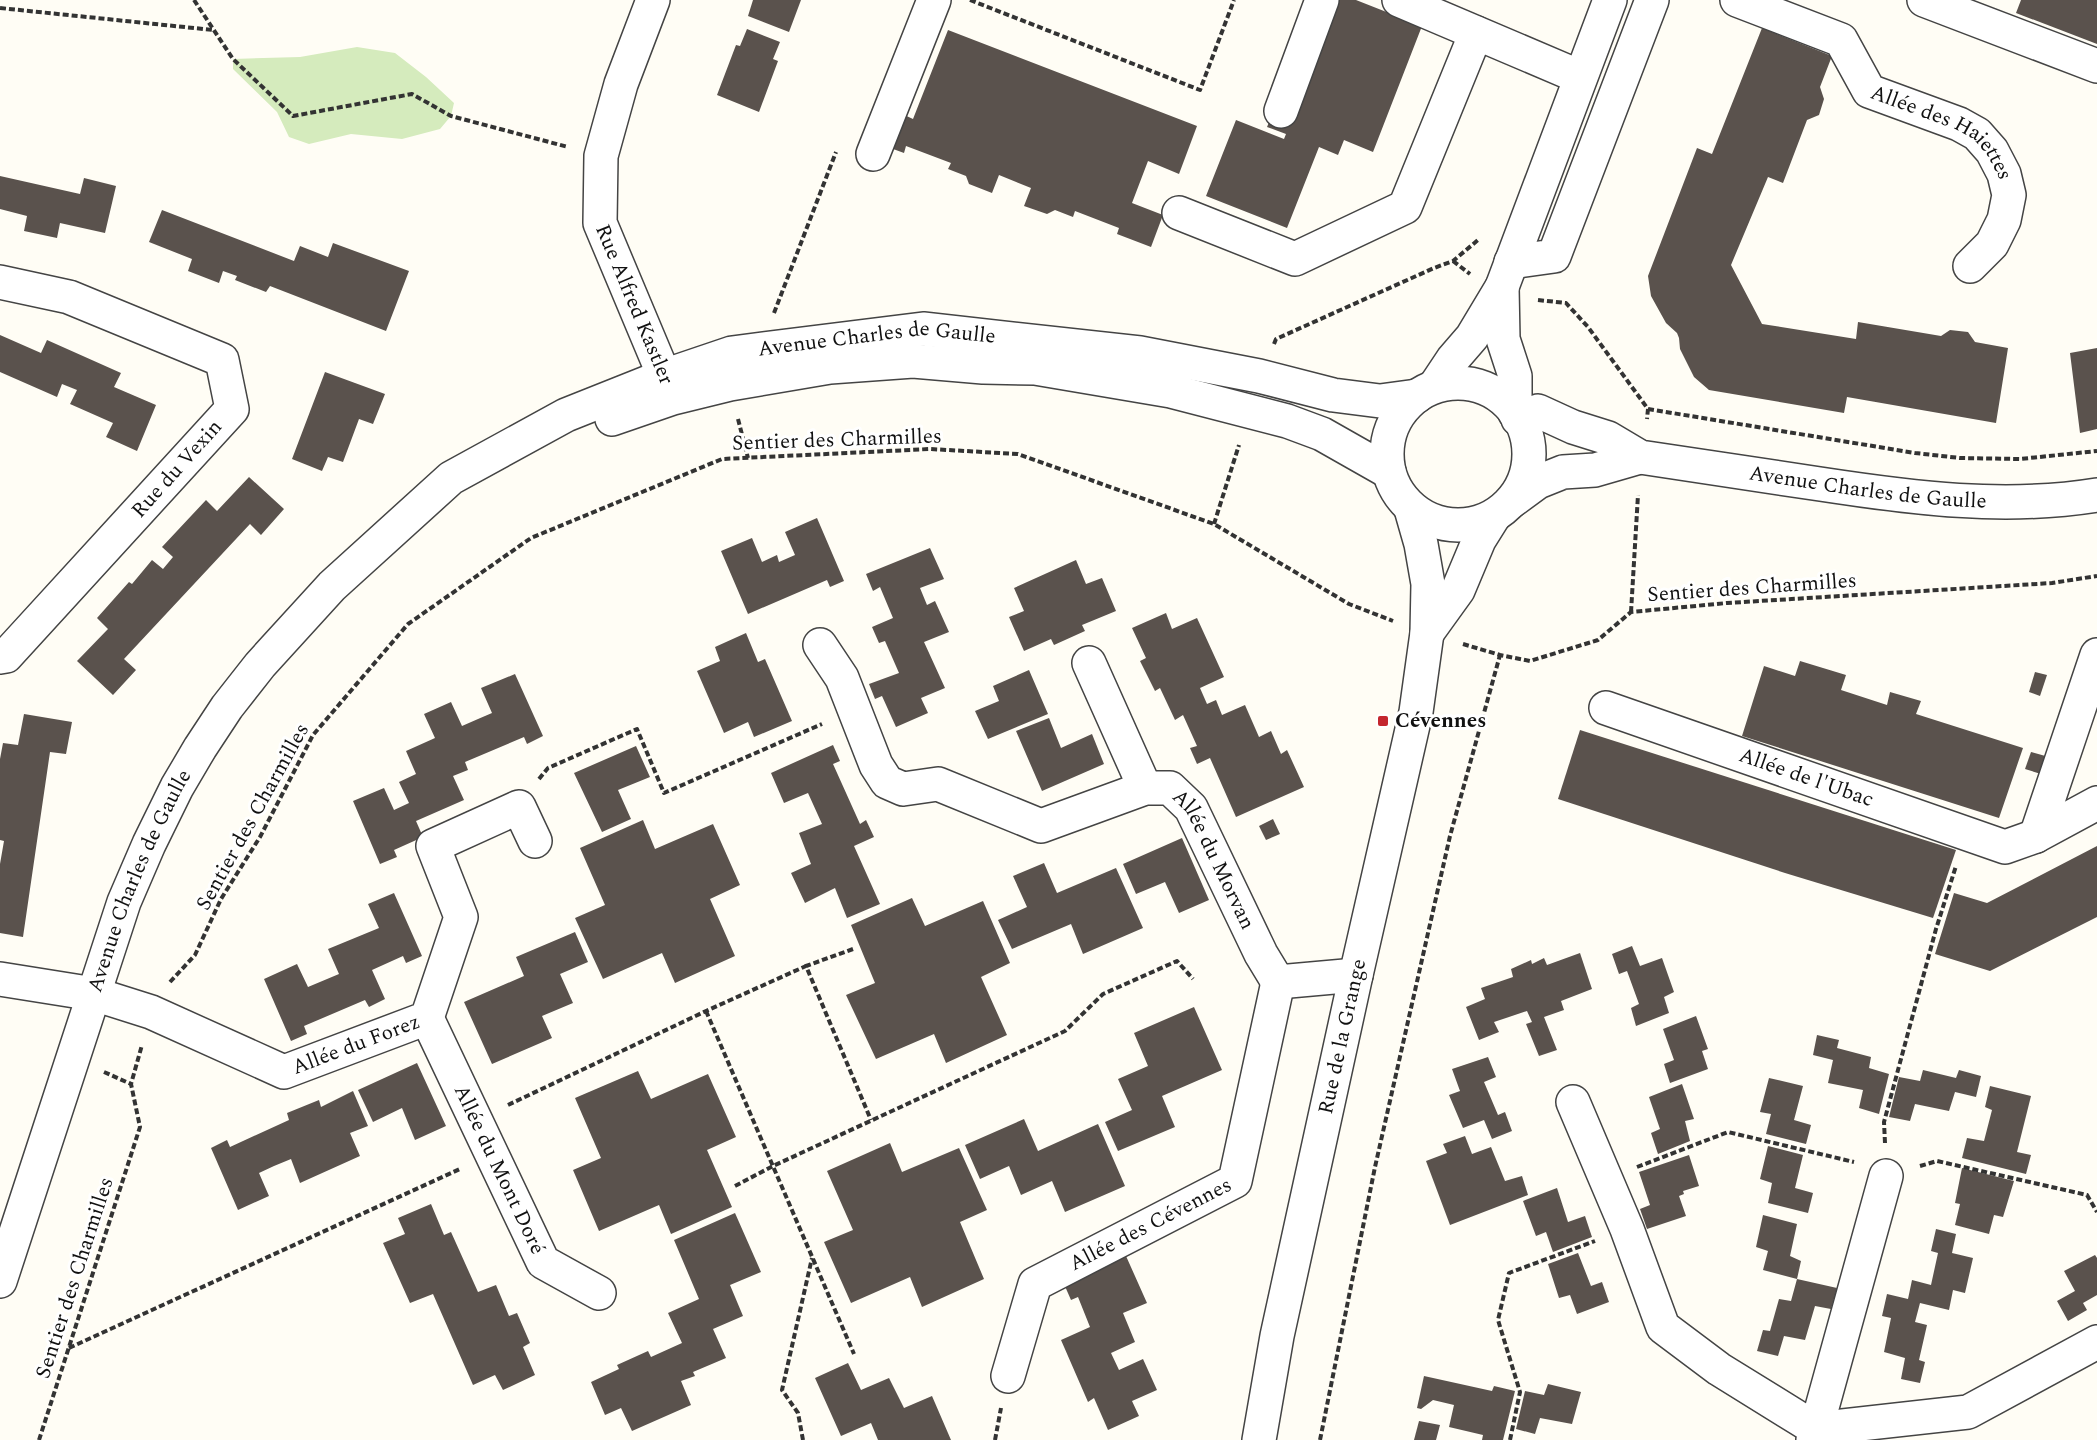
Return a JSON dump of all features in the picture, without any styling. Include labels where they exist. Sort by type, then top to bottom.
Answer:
[{"type":"street","name":"Rue Alfred Kastler","points":[[653,0],[621,84],[601,156],[600,224],[669,387]]},
{"type":"street","points":[[873,154],[934,0]]},
{"type":"street","points":[[1281,111],[1322,0]]},
{"type":"street","points":[[1398,0],[1580,77]]},
{"type":"street","points":[[1426,391],[1457,383],[1477,386],[1499,396],[1517,416],[1526,435],[1529,460],[1523,482],[1503,508],[1473,524],[1450,525],[1430,520],[1411,509],[1397,492],[1389,472],[1387,451],[1391,429],[1401,411],[1426,391],[1472,337],[1506,275],[1610,0]]},
{"type":"street","points":[[1506,275],[1554,256],[1652,0]]},
{"type":"street","name":"Allée des Haiettes","points":[[1737,0],[1840,40],[1869,91],[1959,123],[1977,134],[1992,151],[2004,174],[2009,195],[2004,220],[1992,244],[1970,266]]},
{"type":"street","points":[[1924,0],[2097,66]]},
{"type":"street","points":[[1179,213],[1295,259],[1405,207],[1476,33]]},
{"type":"street","points":[[1506,275],[1503,339],[1515,376],[1517,416]]},
{"type":"street","name":"Rue du Vexin","points":[[0,282],[69,297],[222,360],[231,409],[6,656],[0,657]]},
{"type":"street","name":"Avenue Charles de Gaulle","points":[[0,1281],[124,902],[148,844],[177,786],[227,707],[297,622],[332,586],[383,540],[536,453],[613,419],[732,353],[923,329],[1140,354],[1259,376],[1333,395],[1380,400],[1426,391]]},
{"type":"street","name":"Avenue Charles de Gaulle","points":[[669,387],[730,384],[830,367],[913,361],[983,367],[1035,368],[1171,391],[1250,410],[1322,434],[1389,472]]},
{"type":"street","name":"Avenue Charles de Gaulle","points":[[1517,416],[1538,411],[1573,427],[1608,438],[1640,457],[1887,494],[1988,502],[2054,500],[2097,495]]},
{"type":"street","name":"Avenue Charles de Gaulle","points":[[1503,508],[1538,483],[1563,472],[1595,470],[1640,457]]},
{"type":"street","name":"Rue de la Grange","points":[[1427,633],[1458,590],[1479,540],[1503,508]]},
{"type":"street","name":"Rue de la Grange","points":[[1259,1440],[1277,1336],[1416,712],[1427,633],[1428,584],[1421,544],[1411,509]]},
{"type":"street","name":"Allée du Morvan","points":[[820,645],[842,678],[876,765],[887,782],[903,789],[938,784],[1041,826],[1145,788],[1170,788],[1191,808],[1261,954],[1278,982]]},
{"type":"street","points":[[2036,836],[2086,723],[2097,655]]},
{"type":"street","points":[[1089,663],[1145,788]]},
{"type":"street","name":"Allée de l'Ubac","points":[[1606,708],[2005,848],[2036,836]]},
{"type":"street","points":[[2036,836],[2097,803]]},
{"type":"street","points":[[519,807],[535,841]]},
{"type":"street","name":"Allée du Forez","points":[[0,979],[94,994],[152,1012],[284,1072],[427,1018],[461,917],[433,846],[519,807]]},
{"type":"street","points":[[1278,982],[1356,975]]},
{"type":"street","name":"Allée des Cévennes","points":[[1008,1376],[1035,1284],[1235,1181],[1278,982]]},
{"type":"street","name":"Allée du Mont Doré","points":[[427,1018],[543,1262],[599,1293]]},
{"type":"street","points":[[1573,1102],[1627,1229],[1663,1327],[1719,1369],[1814,1434],[1968,1412],[2097,1342]]},
{"type":"street","points":[[1814,1434],[1886,1176]]},
{"type":"path","points":[[194,0],[233,59],[293,116],[412,94],[451,116],[601,156]]},
{"type":"path","points":[[970,0],[1200,90],[1234,0]]},
{"type":"path","points":[[0,8],[213,30]]},
{"type":"path","points":[[770,321],[839,144]]},
{"type":"path","points":[[1506,275],[1532,299],[1566,303],[1588,327],[1648,409],[1915,453],[1960,458],[2020,459],[2097,451]]},
{"type":"path","points":[[1631,612],[1640,457],[1648,409]]},
{"type":"path","points":[[1214,524],[1250,410]]},
{"type":"path","name":"Sentier des Charmilles","points":[[39,1440],[140,1127],[131,1084],[152,1012],[161,990],[195,955],[221,899],[260,837],[313,735],[408,624],[531,538],[722,459],[930,449],[1018,454],[1214,524],[1348,604],[1427,633],[1500,655],[1530,661],[1598,640],[1631,612],[1727,603],[2052,582],[2097,576]]},
{"type":"path","points":[[1320,1440],[1375,1167],[1445,859],[1500,655]]},
{"type":"path","points":[[519,807],[548,768],[637,729],[664,793],[854,710]]},
{"type":"path","points":[[1886,1176],[1884,1122],[1936,929],[1967,834]]},
{"type":"path","points":[[475,1121],[706,1011],[806,966],[853,949]]},
{"type":"path","points":[[735,1186],[773,1166],[1065,1031],[1103,994],[1178,961],[1193,979]]},
{"type":"path","points":[[806,966],[872,1120]]},
{"type":"path","points":[[706,1011],[854,1354]]},
{"type":"path","points":[[68,1349],[492,1155]]},
{"type":"path","points":[[1510,1440],[1520,1392],[1498,1320],[1509,1273],[1627,1229]]},
{"type":"path","points":[[802,1440],[798,1413],[782,1390],[812,1258]]},
{"type":"green space","points":[[357,47],[395,53],[454,103],[451,116],[440,129],[402,139],[351,134],[309,144],[289,137],[277,112],[233,69],[233,59],[300,57]]},
{"type":"building","points":[[753,0],[801,0],[789,32],[748,16]]},
{"type":"building","points":[[1338,0],[1356,0],[1422,26],[1373,152],[1344,140],[1338,155],[1319,147],[1287,228],[1206,196],[1236,120],[1284,139],[1286,134],[1267,127],[1273,113],[1291,120]]},
{"type":"building","points":[[2021,0],[2097,0],[2097,44],[2016,13]]},
{"type":"building","points":[[1762,28],[1832,56],[1820,87],[1824,99],[1819,115],[1807,120],[1783,183],[1768,177],[1731,265],[1762,324],[1856,339],[1858,322],[1941,336],[1950,330],[1968,332],[1975,342],[2008,348],[1996,423],[1847,397],[1844,413],[1709,390],[1694,377],[1680,349],[1677,333],[1666,323],[1651,296],[1648,276],[1697,148],[1712,154]]},
{"type":"building","points":[[747,29],[780,42],[773,59],[778,61],[759,112],[717,95],[736,45],[740,46]]},
{"type":"building","points":[[948,30],[1197,126],[1179,174],[1148,161],[1132,203],[1163,215],[1151,247],[1117,234],[1119,228],[1075,211],[1073,217],[1055,210],[1047,214],[1024,206],[1031,188],[999,175],[992,193],[969,184],[966,176],[948,169],[951,163],[906,146],[904,153],[885,146],[898,112],[913,119]]},
{"type":"building","points":[[0,176],[80,194],[84,178],[116,186],[105,233],[60,223],[57,238],[24,231],[27,216],[0,209]]},
{"type":"building","points":[[162,210],[294,261],[300,246],[328,257],[333,243],[409,271],[386,331],[270,286],[266,292],[235,280],[237,276],[223,271],[219,283],[188,271],[192,259],[149,242]]},
{"type":"building","points":[[0,335],[41,353],[47,340],[121,373],[114,387],[156,405],[137,451],[106,437],[113,423],[70,404],[77,390],[62,384],[57,397],[0,372]]},
{"type":"building","points":[[2097,348],[2097,429],[2080,433],[2070,353]]},
{"type":"building","points":[[325,372],[385,394],[373,424],[359,419],[343,462],[328,457],[322,471],[292,459]]},
{"type":"building","points":[[249,477],[284,509],[261,535],[250,524],[124,659],[136,670],[113,695],[77,661],[108,629],[97,618],[129,582],[132,584],[152,560],[163,569],[173,557],[162,547],[206,500],[217,511]]},
{"type":"building","points":[[817,518],[844,581],[830,587],[827,580],[748,614],[721,551],[752,538],[762,562],[777,555],[779,562],[795,555],[785,532]]},
{"type":"building","points":[[930,548],[944,579],[920,588],[927,605],[935,601],[949,632],[924,642],[945,688],[921,698],[928,713],[896,727],[882,696],[875,699],[869,684],[899,673],[885,641],[879,643],[872,627],[893,618],[880,587],[873,591],[866,574]]},
{"type":"building","points":[[1076,560],[1086,584],[1102,578],[1116,611],[1082,625],[1085,631],[1054,645],[1051,639],[1024,651],[1009,617],[1024,611],[1014,588]]},
{"type":"building","points":[[1166,613],[1172,629],[1197,618],[1224,677],[1200,688],[1207,704],[1216,700],[1222,715],[1245,705],[1259,737],[1271,731],[1281,754],[1287,750],[1304,787],[1236,817],[1210,758],[1197,764],[1190,748],[1197,746],[1183,715],[1175,720],[1160,688],[1155,691],[1140,661],[1146,658],[1132,628]]},
{"type":"building","points":[[746,633],[758,662],[765,659],[792,721],[754,737],[748,722],[724,733],[697,671],[720,661],[715,647]]},
{"type":"building","points":[[1800,661],[1846,675],[1841,690],[1887,705],[1890,692],[1921,701],[1916,714],[2023,748],[1999,818],[1742,736],[1764,666],[1795,676]]},
{"type":"building","points":[[1029,670],[1048,714],[988,739],[975,711],[999,701],[993,686]]},
{"type":"building","points":[[2035,672],[2047,675],[2040,696],[2029,692]]},
{"type":"building","points":[[515,674],[543,736],[527,744],[524,737],[465,762],[468,770],[453,776],[464,800],[416,821],[423,837],[394,850],[397,857],[380,864],[353,801],[384,788],[394,810],[409,803],[399,782],[416,774],[406,751],[435,738],[424,714],[451,702],[462,726],[492,713],[481,688]]},
{"type":"building","points":[[24,714],[72,722],[66,754],[50,752],[23,937],[0,933],[0,864],[4,841],[0,840],[0,759],[3,743],[18,745]]},
{"type":"building","points":[[1049,718],[1061,748],[1092,734],[1104,764],[1042,791],[1016,731]]},
{"type":"building","points":[[1580,730],[1956,850],[1933,918],[1785,873],[1558,799]]},
{"type":"building","points":[[833,745],[840,761],[833,764],[860,824],[866,820],[874,837],[854,846],[880,904],[847,918],[835,888],[805,903],[791,873],[811,864],[799,833],[822,824],[808,793],[784,803],[771,773]]},
{"type":"building","points":[[636,746],[650,777],[618,790],[631,819],[602,832],[574,773]]},
{"type":"building","points":[[2031,752],[2049,757],[2044,775],[2025,769]]},
{"type":"building","points":[[1273,819],[1280,834],[1266,840],[1259,826]]},
{"type":"building","points":[[643,820],[655,849],[713,824],[740,885],[710,899],[735,956],[675,983],[662,953],[603,979],[575,918],[605,905],[580,848]]},
{"type":"building","points":[[1182,838],[1209,900],[1179,913],[1165,882],[1136,894],[1123,864]]},
{"type":"building","points":[[2097,846],[2097,917],[1990,971],[1935,954],[1954,893],[1987,903]]},
{"type":"building","points":[[1044,863],[1057,893],[1116,868],[1143,928],[1083,954],[1071,924],[1012,949],[998,920],[1027,907],[1013,876]]},
{"type":"building","points":[[394,893],[422,956],[406,963],[403,956],[372,970],[385,999],[369,1007],[365,1000],[304,1026],[307,1034],[291,1041],[264,979],[297,964],[308,987],[339,974],[328,949],[379,928],[368,904]]},
{"type":"building","points":[[912,898],[925,926],[983,901],[1010,963],[981,977],[1007,1035],[946,1063],[934,1034],[876,1059],[846,995],[875,983],[851,925]]},
{"type":"building","points":[[575,932],[588,962],[560,974],[573,1003],[542,1016],[552,1038],[492,1064],[464,1002],[524,976],[516,957]]},
{"type":"building","points":[[1632,946],[1640,966],[1662,958],[1674,992],[1664,997],[1669,1013],[1636,1026],[1631,1008],[1639,1004],[1627,971],[1619,974],[1612,954]]},
{"type":"building","points":[[1580,953],[1592,989],[1561,1001],[1564,1010],[1544,1017],[1557,1050],[1539,1056],[1526,1024],[1532,1022],[1527,1011],[1494,1022],[1499,1032],[1479,1040],[1466,1007],[1485,999],[1481,988],[1513,977],[1511,969],[1531,960],[1532,964],[1544,958],[1547,965]]},
{"type":"building","points":[[1194,1007],[1222,1070],[1162,1096],[1175,1127],[1118,1151],[1105,1122],[1132,1110],[1118,1079],[1148,1066],[1134,1033]]},
{"type":"building","points":[[1696,1016],[1708,1049],[1702,1051],[1708,1069],[1670,1083],[1664,1064],[1674,1060],[1663,1029]]},
{"type":"building","points":[[1817,1035],[1839,1040],[1837,1048],[1871,1057],[1869,1068],[1889,1074],[1879,1114],[1859,1108],[1863,1090],[1828,1083],[1833,1060],[1813,1055]]},
{"type":"building","points":[[1488,1057],[1496,1077],[1484,1082],[1498,1115],[1505,1112],[1512,1131],[1492,1139],[1484,1120],[1463,1128],[1449,1095],[1460,1091],[1452,1069]]},
{"type":"building","points":[[417,1063],[446,1126],[415,1140],[402,1108],[373,1122],[358,1090]]},
{"type":"building","points":[[1923,1070],[1956,1078],[1959,1070],[1981,1076],[1976,1097],[1955,1092],[1949,1111],[1915,1104],[1910,1121],[1889,1117],[1899,1077],[1920,1081]]},
{"type":"building","points":[[638,1071],[651,1099],[708,1074],[736,1137],[707,1150],[732,1207],[671,1234],[659,1205],[599,1231],[573,1170],[601,1158],[575,1098]]},
{"type":"building","points":[[1769,1078],[1803,1086],[1794,1120],[1811,1125],[1806,1144],[1766,1134],[1771,1114],[1760,1112]]},
{"type":"building","points":[[1682,1084],[1694,1119],[1685,1121],[1690,1141],[1658,1154],[1651,1133],[1660,1129],[1649,1097]]},
{"type":"building","points":[[1990,1086],[2031,1096],[2017,1152],[2031,1155],[2026,1174],[1962,1158],[1967,1138],[1984,1141],[1992,1110],[1985,1107]]},
{"type":"building","points":[[353,1091],[368,1126],[350,1133],[360,1156],[300,1183],[291,1159],[274,1166],[259,1173],[269,1196],[238,1210],[211,1148],[227,1140],[230,1147],[289,1120],[287,1113],[319,1100],[321,1107]]},
{"type":"building","points":[[1024,1119],[1038,1151],[1098,1124],[1125,1186],[1065,1212],[1052,1181],[1021,1195],[1009,1166],[980,1179],[965,1145]]},
{"type":"building","points":[[1465,1136],[1472,1154],[1491,1147],[1505,1181],[1522,1176],[1528,1195],[1450,1225],[1426,1161],[1447,1153],[1443,1144]]},
{"type":"building","points":[[890,1143],[902,1172],[959,1148],[987,1210],[960,1222],[984,1279],[922,1307],[910,1277],[851,1303],[824,1242],[853,1230],[827,1171]]},
{"type":"building","points":[[1768,1146],[1803,1155],[1795,1188],[1813,1193],[1808,1213],[1768,1203],[1772,1183],[1760,1179]]},
{"type":"building","points":[[1689,1155],[1699,1186],[1683,1191],[1684,1194],[1679,1196],[1686,1216],[1647,1229],[1640,1209],[1650,1205],[1639,1172]]},
{"type":"building","points":[[1962,1168],[2014,1181],[2003,1217],[1994,1215],[1989,1234],[1955,1225],[1960,1204],[1955,1203]]},
{"type":"building","points":[[1557,1188],[1568,1222],[1585,1216],[1592,1237],[1553,1252],[1546,1232],[1536,1236],[1523,1201]]},
{"type":"building","points":[[431,1204],[444,1235],[451,1232],[478,1292],[496,1285],[509,1316],[517,1313],[530,1343],[523,1347],[535,1375],[503,1390],[495,1375],[473,1385],[433,1294],[410,1303],[383,1243],[405,1234],[398,1218]]},
{"type":"building","points":[[735,1213],[761,1272],[730,1285],[743,1316],[713,1329],[726,1358],[693,1372],[695,1376],[681,1381],[691,1405],[632,1431],[621,1408],[605,1415],[591,1382],[619,1369],[617,1365],[648,1351],[651,1357],[682,1343],[668,1313],[699,1299],[674,1240]]},
{"type":"building","points":[[1763,1215],[1797,1224],[1790,1256],[1801,1261],[1797,1279],[1763,1270],[1768,1251],[1756,1247]]},
{"type":"building","points":[[1936,1229],[1956,1234],[1952,1253],[1973,1258],[1965,1293],[1953,1290],[1949,1310],[1920,1303],[1915,1322],[1927,1325],[1919,1360],[1925,1362],[1920,1383],[1901,1379],[1905,1358],[1884,1352],[1891,1318],[1882,1316],[1887,1294],[1908,1299],[1912,1280],[1931,1285],[1938,1253],[1931,1251]]},
{"type":"building","points":[[1578,1253],[1591,1286],[1602,1282],[1609,1302],[1577,1314],[1570,1295],[1559,1298],[1548,1264]]},
{"type":"building","points":[[2095,1255],[2097,1258],[2097,1295],[2083,1303],[2087,1310],[2068,1321],[2057,1301],[2075,1291],[2064,1271]]},
{"type":"building","points":[[1126,1256],[1147,1303],[1123,1313],[1135,1342],[1111,1353],[1119,1370],[1143,1359],[1157,1390],[1132,1401],[1139,1416],[1108,1430],[1094,1398],[1088,1402],[1061,1340],[1090,1327],[1078,1297],[1071,1300],[1064,1284]]},
{"type":"building","points":[[1797,1279],[1837,1288],[1831,1309],[1815,1306],[1805,1340],[1784,1336],[1778,1356],[1757,1351],[1763,1330],[1770,1331],[1779,1299],[1791,1301]]},
{"type":"building","points":[[848,1363],[861,1390],[889,1378],[904,1408],[932,1396],[951,1440],[878,1440],[871,1423],[841,1436],[815,1378]]},
{"type":"building","points":[[1424,1376],[1492,1391],[1494,1386],[1515,1391],[1503,1440],[1482,1440],[1483,1435],[1449,1427],[1454,1405],[1433,1400],[1421,1409],[1417,1408]]},
{"type":"building","points":[[1548,1384],[1581,1392],[1572,1424],[1540,1418],[1535,1434],[1516,1429],[1525,1391],[1544,1395]]},
{"type":"building","points":[[1419,1421],[1440,1425],[1436,1440],[1414,1440]]},
{"type":"place","name":"Cévennes","points":[[1383,721]]}]
